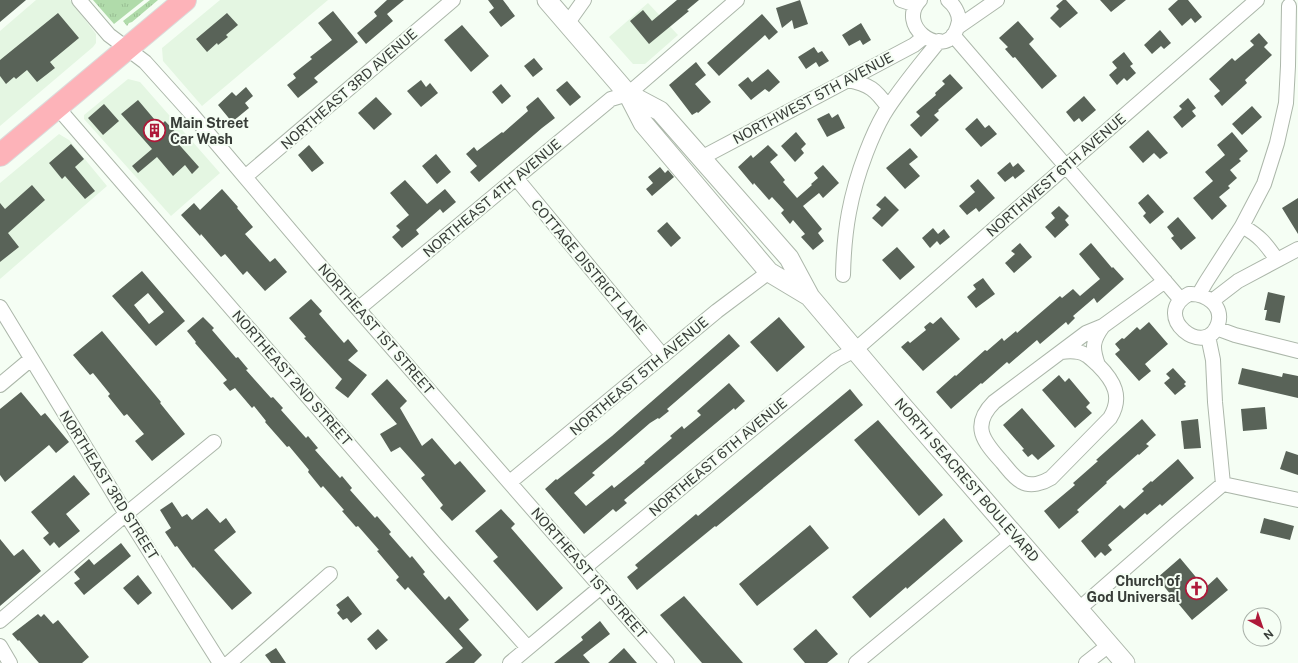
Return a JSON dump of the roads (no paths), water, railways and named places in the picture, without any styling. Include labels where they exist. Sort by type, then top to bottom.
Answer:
[{"type":"main road","points":[[0,155],[185,0]]},
{"type":"street","name":"NORTHEAST 1ST STREET","points":[[79,0],[109,35],[145,62],[190,112],[358,309],[667,663]]},
{"type":"street","name":"NORTHEAST 3RD AVENUE","points":[[246,177],[453,0]]},
{"type":"street","name":"NORTH SEACREST BOULEVARD","points":[[547,0],[628,94],[643,123],[769,272],[810,297]]},
{"type":"street","points":[[567,24],[584,0]]},
{"type":"street","points":[[628,94],[737,0]]},
{"type":"street","points":[[901,0],[918,2],[913,11],[913,20],[917,30],[924,37],[933,41],[947,40],[955,31],[997,0]]},
{"type":"street","name":"NORTHWEST 6TH AVENUE","points":[[855,350],[1257,0]]},
{"type":"street","points":[[955,3],[959,20],[955,31]]},
{"type":"street","points":[[1199,294],[1242,226],[1264,184],[1277,143],[1286,103],[1290,7]]},
{"type":"street","points":[[955,31],[1067,167],[1181,300]]},
{"type":"street","name":"NORTHWEST 5TH AVENUE","points":[[701,158],[914,45],[924,37]]},
{"type":"street","points":[[843,275],[847,222],[851,200],[857,178],[873,135],[888,107],[939,41]]},
{"type":"street","points":[[848,80],[871,87],[880,95],[888,107]]},
{"type":"street","name":"NORTH SEACREST BOULEVARD","points":[[628,94],[660,111],[789,258],[810,297],[1125,663]]},
{"type":"street","name":"NORTHEAST 4TH AVENUE","points":[[358,309],[611,99],[628,94]]},
{"type":"street","name":"NORTHEAST 2ND STREET","points":[[57,107],[437,546],[528,648]]},
{"type":"street","name":"COTTAGE DISTRICT LANE","points":[[516,178],[663,356]]},
{"type":"street","points":[[1242,226],[1255,233],[1266,244],[1277,260]]},
{"type":"street","points":[[1212,301],[1238,281],[1298,249]]},
{"type":"street","name":"NORTHEAST 5TH AVENUE","points":[[510,482],[717,311],[769,272]]},
{"type":"street","points":[[1061,352],[1079,352],[1087,355],[1098,366],[1111,382],[1116,392],[1117,403],[1115,410],[1110,418],[1051,478],[1036,484],[1022,483],[990,449],[984,440],[981,428],[983,417],[988,408],[994,402],[1086,333],[1103,326],[1165,280]]},
{"type":"street","points":[[1189,294],[1199,294],[1212,301],[1217,308],[1218,313],[1218,323],[1212,332],[1200,338],[1193,337],[1184,332],[1179,326],[1176,318],[1177,306],[1181,300],[1189,294]]},
{"type":"street","name":"NORTHEAST 3RD STREET","points":[[0,307],[126,514],[220,663]]},
{"type":"street","points":[[1098,366],[1094,355],[1093,345],[1103,326]]},
{"type":"street","points":[[1212,332],[1235,335],[1298,351]]},
{"type":"street","points":[[1212,332],[1215,402],[1223,484]]},
{"type":"street","name":"NORTHEAST 6TH AVENUE","points":[[584,568],[836,360],[855,350]]},
{"type":"street","points":[[0,385],[31,359]]},
{"type":"street","points":[[0,621],[126,514],[214,442]]},
{"type":"street","points":[[1223,484],[1298,500]]},
{"type":"street","points":[[1079,609],[1223,484]]},
{"type":"street","points":[[856,663],[1013,533]]},
{"type":"street","points":[[229,663],[330,574]]},
{"type":"street","points":[[510,663],[601,587]]},
{"type":"street","points":[[1086,663],[1109,645]]},
{"type":"street","points":[[0,646],[10,663]]},
{"type":"place","name":"Main Street Car Wash","points":[[155,131]]},
{"type":"place","name":"Church of God Universal","points":[[1196,589]]}]
